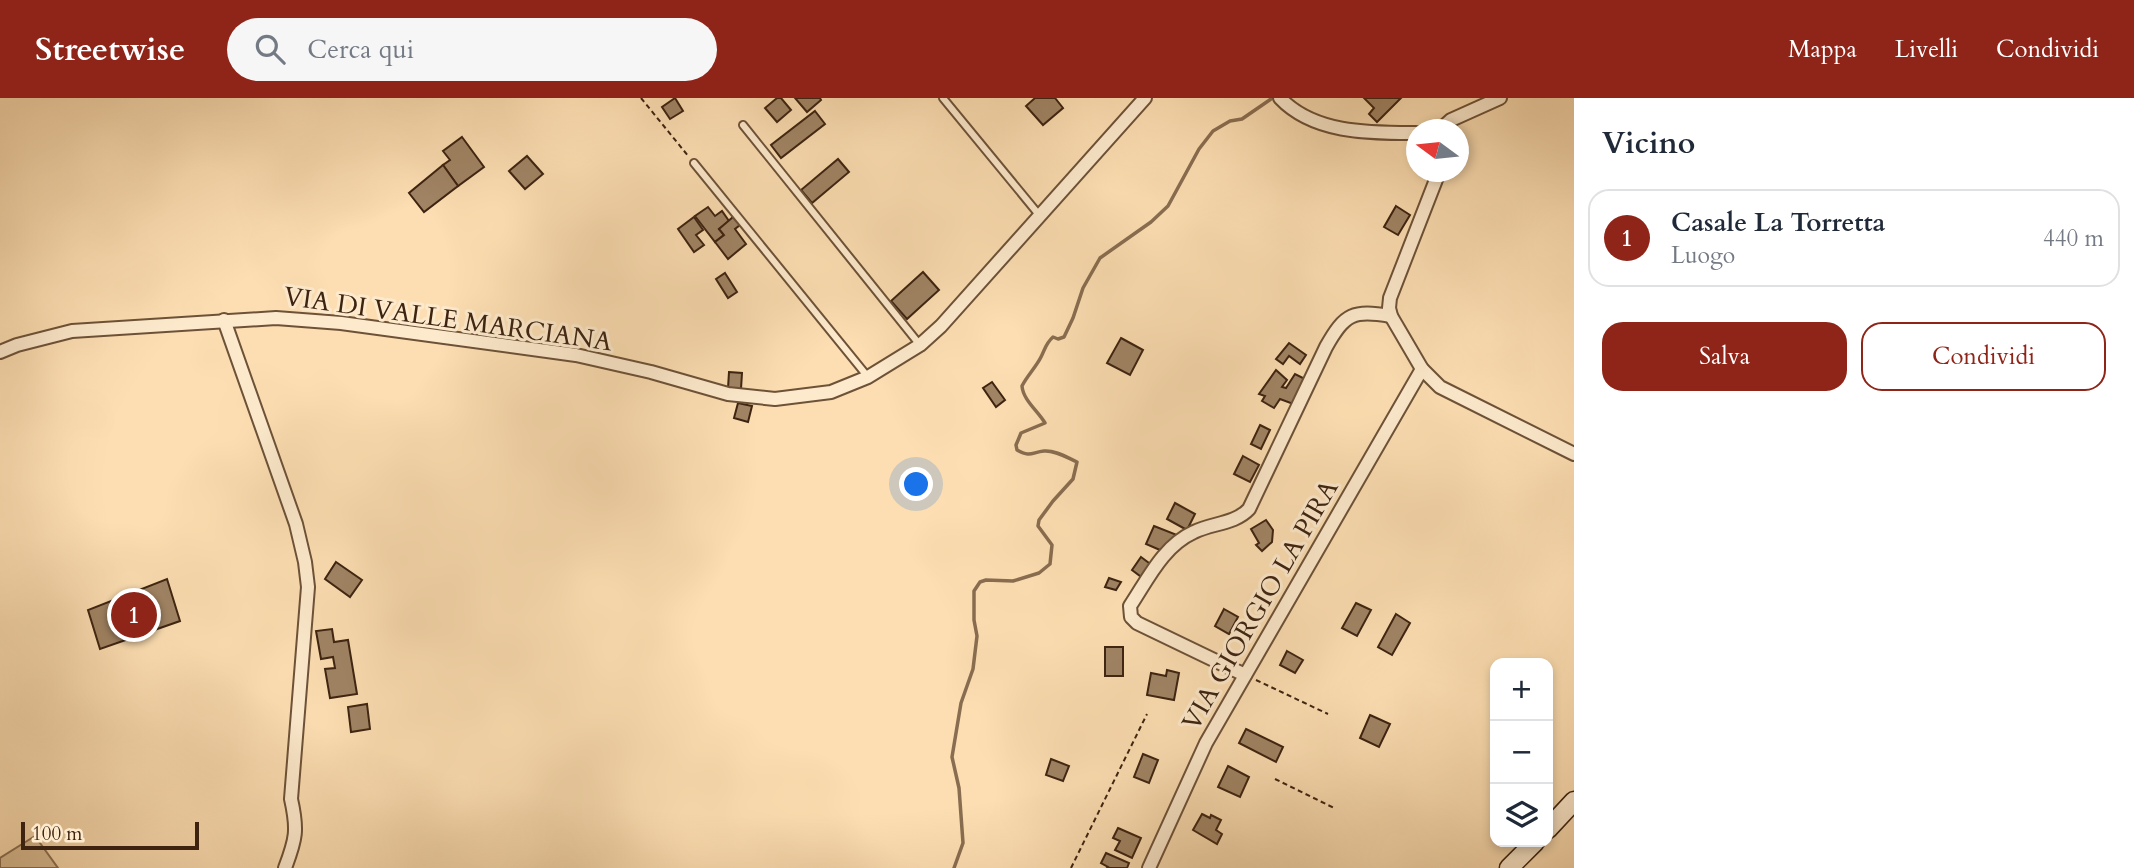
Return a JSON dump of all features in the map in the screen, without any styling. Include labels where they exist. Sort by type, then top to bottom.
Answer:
[{"type":"street","name":"VIA DI VALLE MARCIANA","points":[[0,352],[72,331],[276,318],[341,323],[576,355],[651,372],[728,394],[775,399],[831,393],[868,377],[920,345],[941,326],[1145,98]]},
{"type":"street","points":[[1280,98],[1296,113],[1347,131],[1406,133]]},
{"type":"street","points":[[1453,119],[1500,98]]},
{"type":"street","points":[[1435,182],[1390,298],[1391,316],[1422,369],[1440,387],[1574,454]]},
{"type":"street","points":[[1245,675],[1137,623],[1129,613],[1130,606],[1169,549],[1205,526],[1235,519],[1249,509],[1340,323],[1355,314],[1391,316]]},
{"type":"street","points":[[224,320],[296,524],[309,587],[291,799],[296,824],[295,842],[285,868]]},
{"type":"street","name":"VIA GIORGIO LA PIRA","points":[[1149,868],[1206,743],[1422,369]]},
{"type":"street","points":[[1553,824],[1574,802]]},
{"type":"street","points":[[1510,868],[1530,847]]},
{"type":"lane","points":[[943,98],[1040,216]]},
{"type":"lane","points":[[743,125],[920,345]]},
{"type":"lane","points":[[694,163],[868,377]]},
{"type":"path","points":[[641,98],[694,163]]},
{"type":"path","points":[[1245,675],[1328,714]]},
{"type":"path","name":"VIA GIORGIO LA PIRA","points":[[1071,868],[1147,714]]},
{"type":"path","points":[[1275,779],[1334,808]]},
{"type":"shaded area","points":[[35,836],[58,868],[0,868],[0,858]]},
{"type":"building","points":[[675,98],[683,111],[670,119],[662,107]]},
{"type":"building","points":[[777,98],[781,98],[791,110],[777,122],[765,108]]},
{"type":"building","points":[[795,98],[820,98],[821,100],[807,112]]},
{"type":"building","points":[[1035,98],[1055,98],[1063,108],[1043,125],[1026,106]]},
{"type":"building","points":[[1364,98],[1401,98],[1377,122],[1369,114],[1374,108]]},
{"type":"building","points":[[815,111],[825,124],[781,158],[771,145]]},
{"type":"building","points":[[462,137],[484,167],[458,186],[443,165],[450,160],[443,151]]},
{"type":"building","points":[[527,156],[543,174],[525,189],[509,171]]},
{"type":"building","points":[[838,159],[849,172],[812,203],[801,190]]},
{"type":"building","points":[[443,165],[458,186],[424,212],[409,193]]},
{"type":"building","points":[[1396,206],[1410,215],[1398,235],[1384,227]]},
{"type":"building","points":[[708,207],[715,216],[722,211],[729,221],[719,229],[724,235],[715,242],[695,216]]},
{"type":"building","points":[[694,217],[703,230],[696,235],[704,245],[694,252],[678,229]]},
{"type":"building","points":[[733,217],[740,225],[735,229],[746,244],[728,259],[715,242],[724,235],[719,229]]},
{"type":"building","points":[[923,272],[939,290],[907,319],[891,301]]},
{"type":"building","points":[[725,273],[737,292],[728,298],[716,279]]},
{"type":"building","points":[[1121,338],[1143,350],[1130,375],[1107,363]]},
{"type":"building","points":[[1289,343],[1306,355],[1300,364],[1289,356],[1283,364],[1276,359]]},
{"type":"building","points":[[1276,370],[1287,380],[1282,387],[1286,388],[1295,374],[1307,380],[1296,405],[1280,399],[1274,408],[1262,401],[1265,396],[1259,394]]},
{"type":"building","points":[[729,372],[742,373],[741,389],[728,388]]},
{"type":"building","points":[[992,382],[1005,400],[996,407],[983,388]]},
{"type":"building","points":[[738,403],[752,406],[748,422],[734,418]]},
{"type":"building","points":[[1260,425],[1270,430],[1261,449],[1251,444]]},
{"type":"building","points":[[1243,456],[1259,465],[1250,482],[1234,474]]},
{"type":"building","points":[[1175,503],[1195,514],[1187,530],[1167,519]]},
{"type":"building","points":[[1266,520],[1273,530],[1272,542],[1262,551],[1256,545],[1259,543],[1251,529]]},
{"type":"building","points":[[1154,526],[1177,535],[1160,550],[1146,544]]},
{"type":"building","points":[[1141,557],[1153,566],[1144,579],[1132,570]]},
{"type":"building","points":[[336,562],[362,580],[350,597],[325,579]]},
{"type":"building","points":[[1109,578],[1121,582],[1116,590],[1105,587]]},
{"type":"building","points":[[167,579],[180,621],[100,649],[88,610]]},
{"type":"building","points":[[1356,603],[1371,610],[1357,636],[1342,628]]},
{"type":"building","points":[[1224,609],[1238,617],[1229,634],[1215,626]]},
{"type":"building","points":[[1396,614],[1410,623],[1392,655],[1378,647]]},
{"type":"building","points":[[332,629],[334,642],[348,640],[357,694],[330,698],[325,669],[335,668],[333,657],[321,659],[316,631]]},
{"type":"building","points":[[1105,647],[1123,647],[1123,676],[1105,676]]},
{"type":"building","points":[[1287,651],[1303,660],[1295,673],[1280,665]]},
{"type":"building","points":[[1167,670],[1179,673],[1174,700],[1147,695],[1151,673],[1166,676]]},
{"type":"building","points":[[367,704],[370,729],[351,732],[348,707]]},
{"type":"building","points":[[1370,715],[1390,724],[1379,747],[1360,738]]},
{"type":"building","points":[[1246,729],[1283,747],[1276,762],[1239,743]]},
{"type":"building","points":[[1143,754],[1158,760],[1149,783],[1134,777]]},
{"type":"building","points":[[1051,759],[1069,766],[1063,781],[1046,775]]},
{"type":"building","points":[[1228,766],[1249,777],[1240,797],[1218,787]]},
{"type":"building","points":[[1202,814],[1221,820],[1216,830],[1222,834],[1217,844],[1193,830]]},
{"type":"building","points":[[1118,828],[1141,838],[1132,858],[1115,850],[1120,841],[1113,838]]},
{"type":"building","points":[[1106,853],[1129,863],[1127,868],[1107,868],[1101,863]]},
{"type":"waterway","points":[[954,868],[963,843],[959,788],[952,757],[961,703],[973,669],[977,636],[974,591],[980,582],[1013,581],[1039,573],[1050,564],[1052,545],[1038,526],[1039,520],[1073,479],[1077,462],[1053,452],[1029,454],[1017,450],[1016,445],[1021,433],[1045,423],[1028,401],[1022,386],[1051,339],[1064,337],[1083,288],[1100,258],[1151,222],[1168,206],[1199,149],[1213,131],[1230,121],[1242,119],[1271,99]]},
{"type":"place","name":"Casale La Torretta","points":[[134,615]]}]
